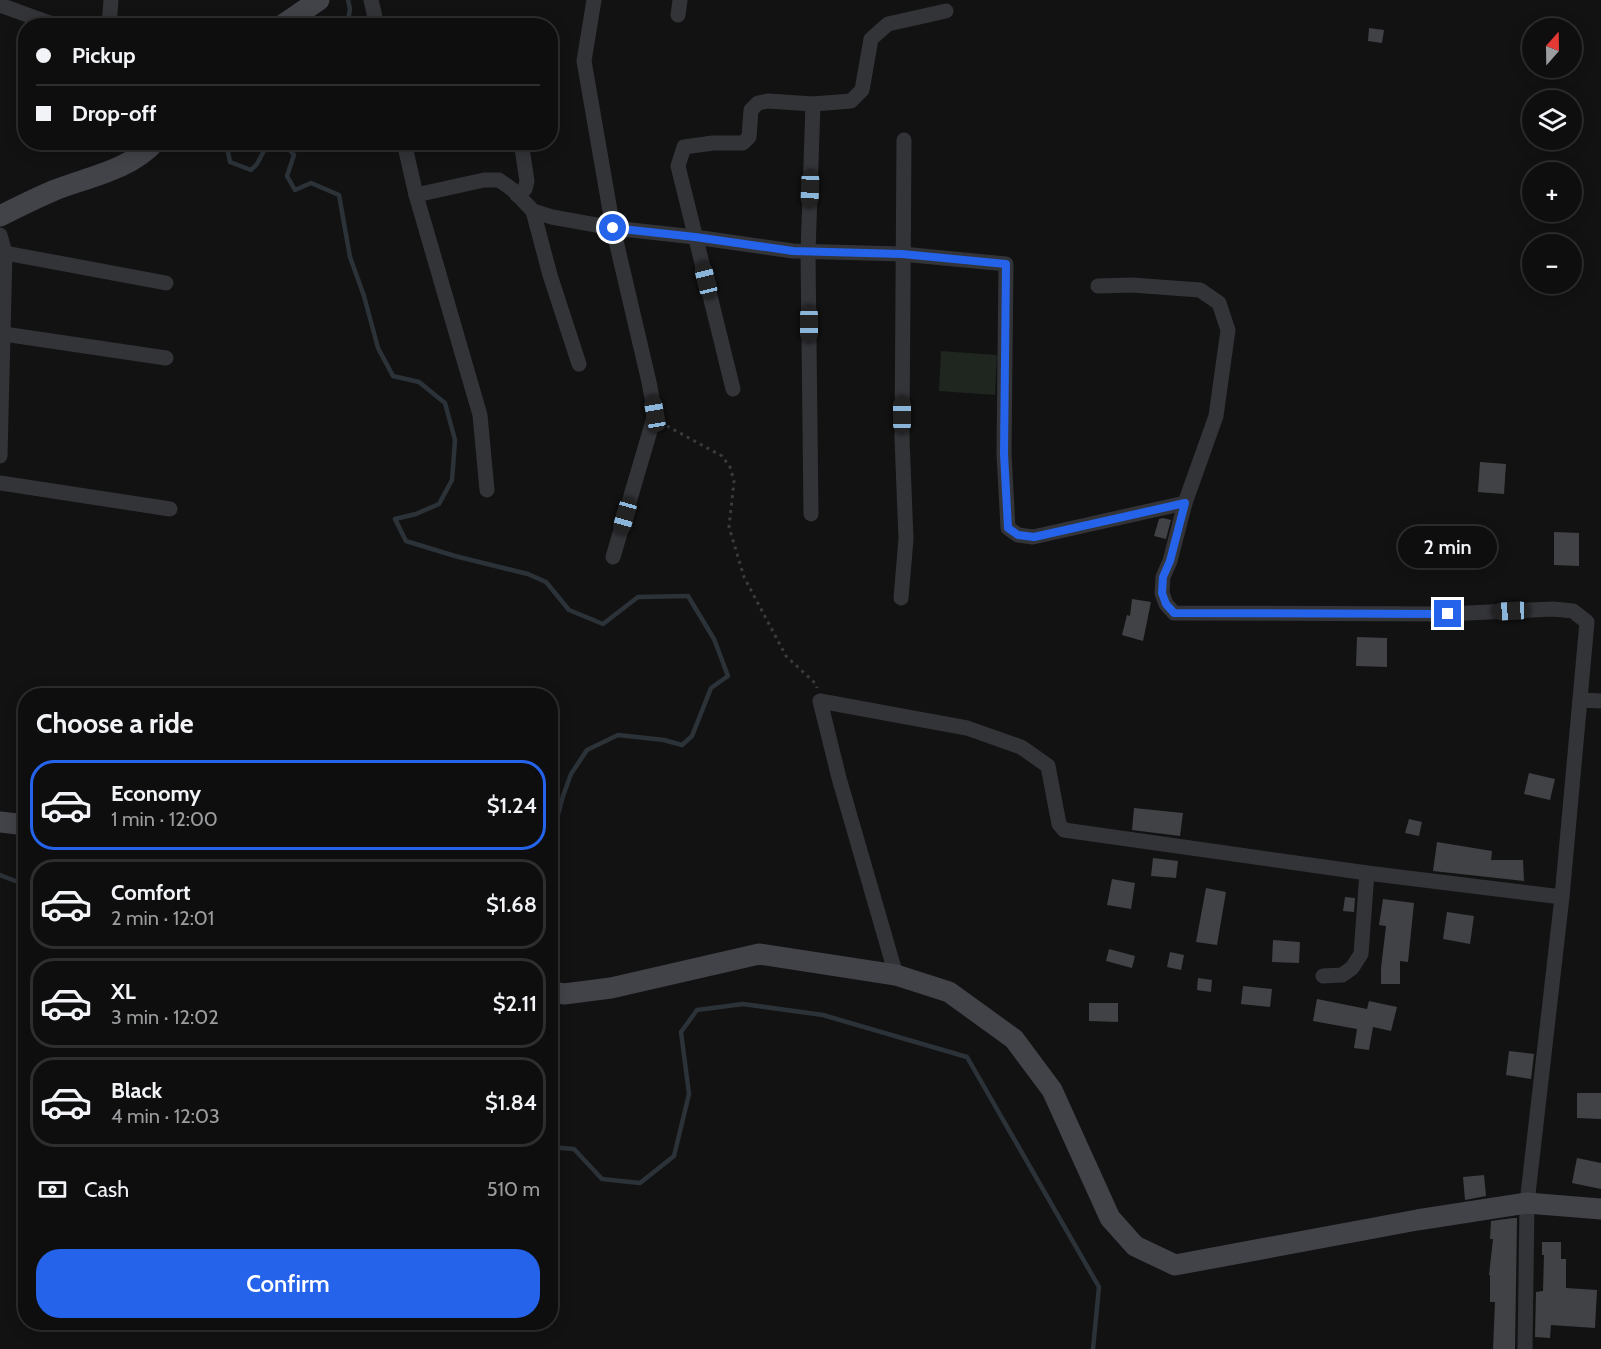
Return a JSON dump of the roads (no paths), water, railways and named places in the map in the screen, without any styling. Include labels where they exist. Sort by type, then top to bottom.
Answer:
[{"type":"street","points":[[110,18],[111,0]]},
{"type":"street","points":[[292,18],[319,0]]},
{"type":"street","points":[[371,0],[375,18]]},
{"type":"street","points":[[594,0],[584,61],[613,228],[655,414],[613,557]]},
{"type":"street","points":[[0,5],[36,18]]},
{"type":"street","points":[[733,389],[678,166],[684,147],[713,143],[742,143],[749,137],[751,110],[758,102],[813,104],[851,101],[862,90],[871,39],[888,24],[946,11]]},
{"type":"street","points":[[811,514],[808,253],[813,104]]},
{"type":"street","points":[[901,598],[906,539],[902,438],[904,140]]},
{"type":"street","points":[[0,216],[55,190],[125,165],[146,150]]},
{"type":"street","points":[[406,150],[416,195],[480,415],[487,490]]},
{"type":"street","points":[[517,195],[525,189],[527,181],[521,150]]},
{"type":"street","points":[[416,195],[484,180],[499,180],[533,211],[552,217],[613,228],[808,253],[902,254],[1006,264],[1004,454],[1008,528],[1018,535],[1034,537],[1185,503]]},
{"type":"street","points":[[533,211],[550,275],[579,364]]},
{"type":"street","points":[[0,235],[5,253],[0,456]]},
{"type":"street","points":[[5,253],[166,284]]},
{"type":"street","points":[[1098,286],[1132,285],[1200,290],[1219,303],[1228,330],[1216,417],[1185,503],[1170,561],[1163,577],[1162,593],[1166,604],[1174,613],[1448,614],[1553,609],[1573,611],[1587,622],[1562,897],[1527,1203],[1525,1349]]},
{"type":"street","points":[[3,334],[166,358]]},
{"type":"street","points":[[0,483],[170,509]]},
{"type":"street","points":[[1580,700],[1601,700]]},
{"type":"street","points":[[896,975],[839,778],[820,701],[966,728],[1021,747],[1048,766],[1059,824],[1064,830],[1367,873],[1562,897]]},
{"type":"street","points":[[0,822],[18,824]]},
{"type":"street","points":[[1323,976],[1342,975],[1352,968],[1361,954],[1367,873]]},
{"type":"street","points":[[558,993],[564,994],[611,988],[759,954],[896,975],[949,992],[1014,1039],[1052,1090],[1110,1218],[1135,1246],[1175,1265],[1417,1220],[1527,1203],[1601,1209]]},
{"type":"waterway","points":[[348,0],[348,18]]},
{"type":"waterway","points":[[228,150],[230,162],[251,170],[264,150]]},
{"type":"waterway","points":[[290,150],[294,155],[287,176],[295,190],[311,183],[339,195],[350,257],[364,296],[378,348],[393,376],[419,382],[445,403],[455,440],[452,480],[439,504],[416,514],[395,519],[406,541],[528,574],[546,582],[569,610],[603,624],[638,597],[688,596],[714,639],[728,676],[711,688],[692,736],[682,745],[664,740],[618,735],[587,750],[571,774],[558,814]]},
{"type":"waterway","points":[[0,875],[18,882]]},
{"type":"waterway","points":[[558,1148],[574,1149],[602,1179],[640,1183],[674,1156],[689,1094],[681,1032],[697,1010],[743,1004],[823,1015],[967,1057],[1099,1287],[1093,1349]]}]
